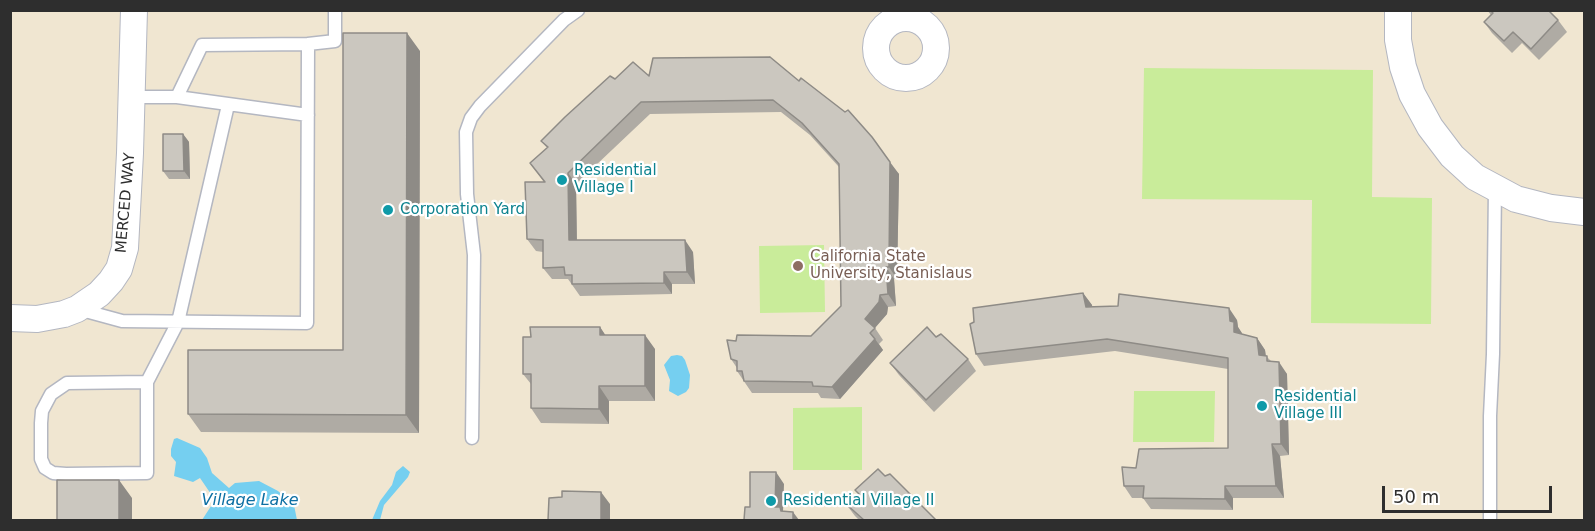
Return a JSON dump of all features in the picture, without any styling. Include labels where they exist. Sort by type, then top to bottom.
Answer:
[{"type":"street","name":"MERCED WAY","points":[[10,318],[37,319],[77,309],[99,294],[119,268],[125,248],[134,10]]},
{"type":"street","points":[[1398,10],[1398,40],[1403,68],[1412,94],[1430,128],[1452,156],[1475,177],[1516,199],[1584,212]]},
{"type":"lane","points":[[177,98],[202,45],[308,44],[334,41],[335,10]]},
{"type":"lane","points":[[472,438],[474,255],[468,194],[466,132],[471,118],[480,106],[564,20],[578,10]]},
{"type":"lane","points":[[77,309],[122,321],[307,322],[308,44]]},
{"type":"lane","points":[[132,97],[177,98],[308,116]]},
{"type":"lane","points":[[147,382],[68,383],[51,394],[45,402],[41,417],[41,459],[45,468],[53,473],[66,474],[147,473],[147,382],[178,322],[228,105]]},
{"type":"lane","points":[[1490,520],[1495,188]]},
{"type":"shaded area","name":"California State University, Stanislaus","points":[[11,11],[1584,11],[1584,520],[11,520]]},
{"type":"green space","points":[[1144,68],[1373,70],[1372,197],[1432,198],[1431,324],[1311,323],[1312,200],[1142,199]]},
{"type":"green space","points":[[824,245],[825,312],[760,313],[759,246]]},
{"type":"green space","points":[[1134,391],[1215,391],[1214,442],[1133,442]]},
{"type":"green space","points":[[862,407],[862,470],[793,470],[793,408]]},
{"type":"water","points":[[671,356],[682,356],[685,360],[690,375],[689,388],[678,396],[669,391],[670,380],[664,365]]},
{"type":"water","name":"Village Lake","points":[[177,438],[200,448],[207,458],[212,473],[229,488],[235,483],[259,481],[278,491],[294,505],[297,520],[202,520],[215,500],[200,478],[193,482],[174,476],[176,462],[171,456],[171,449],[174,439]]},
{"type":"water","points":[[403,466],[410,472],[408,477],[384,505],[380,520],[372,520],[380,501],[392,485],[396,472]]},
{"type":"building","points":[[1490,10],[1548,10],[1558,20],[1531,49],[1513,32],[1504,41],[1484,22],[1493,13]]},
{"type":"building","name":"Corporation Yard","points":[[343,33],[407,33],[406,415],[188,414],[188,350],[343,350]]},
{"type":"building","points":[[770,57],[799,81],[801,78],[845,112],[848,110],[890,162],[889,267],[886,267],[888,294],[880,295],[879,302],[865,319],[875,328],[870,333],[875,339],[832,387],[813,386],[812,382],[744,381],[742,371],[737,371],[737,361],[731,359],[727,340],[736,341],[737,335],[811,336],[841,306],[839,164],[802,123],[773,100],[641,102],[568,173],[569,240],[685,240],[687,272],[664,272],[664,283],[572,284],[572,275],[565,275],[564,267],[543,268],[543,240],[527,239],[525,182],[545,182],[530,163],[548,147],[541,141],[610,76],[615,79],[633,62],[649,76],[653,58]]},
{"type":"building","points":[[163,134],[183,134],[184,171],[163,171]]},
{"type":"building","name":"Residential Village III","points":[[1083,293],[1086,307],[1118,306],[1119,294],[1229,308],[1230,321],[1234,322],[1234,332],[1257,338],[1259,355],[1267,356],[1267,361],[1279,362],[1281,444],[1272,444],[1276,486],[1225,486],[1225,499],[1143,498],[1144,486],[1124,486],[1122,467],[1136,468],[1139,449],[1228,448],[1228,358],[1107,339],[976,354],[970,324],[974,322],[973,308]]},
{"type":"building","points":[[530,327],[600,327],[600,335],[645,335],[645,386],[599,386],[599,409],[531,408],[531,374],[523,374],[523,337],[531,337]]},
{"type":"building","points":[[927,327],[936,337],[941,334],[968,359],[926,400],[890,363]]},
{"type":"building","points":[[878,469],[885,476],[890,474],[936,520],[864,520],[846,504],[859,494],[855,490]]},
{"type":"building","points":[[750,472],[776,472],[775,507],[780,507],[781,511],[793,512],[793,520],[744,520],[745,507],[750,507]]},
{"type":"building","points":[[57,480],[119,480],[119,520],[57,520]]},
{"type":"building","points":[[562,491],[601,492],[601,520],[548,520],[549,498],[562,497]]},
{"type":"place","name":"Residential Village I","points":[[562,180]]},
{"type":"place","name":"Corporation Yard","points":[[388,210]]},
{"type":"place","name":"California State University, Stanislaus","points":[[798,266]]},
{"type":"place","name":"Residential Village III","points":[[1262,406]]},
{"type":"place","name":"Residential Village II","points":[[771,501]]}]
